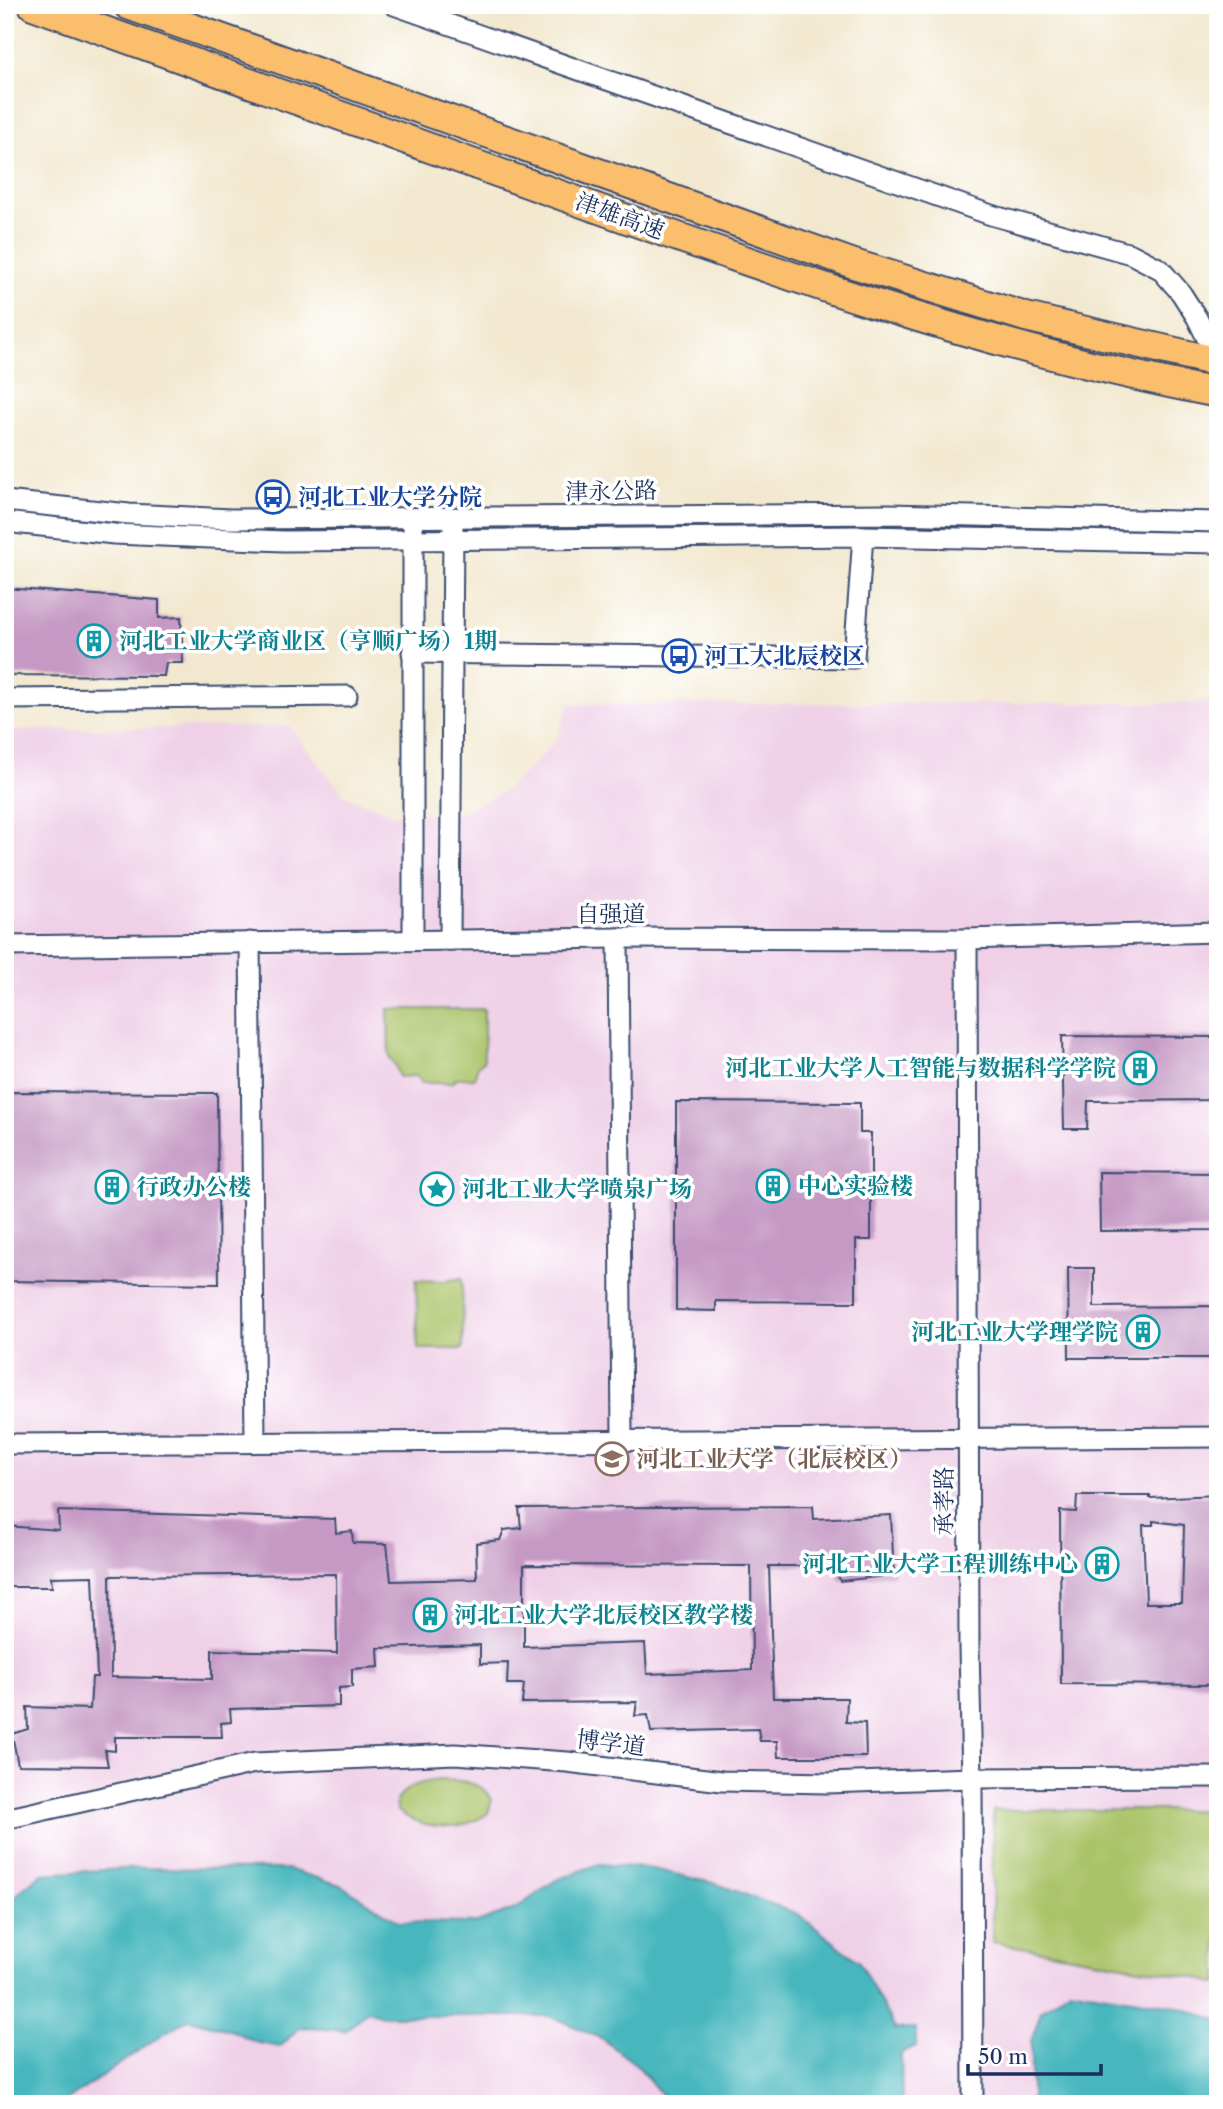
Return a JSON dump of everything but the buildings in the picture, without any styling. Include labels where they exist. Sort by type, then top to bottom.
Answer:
[{"type":"highway","name":"津雄高速","points":[[33,5],[775,272],[916,317],[1047,354],[1215,393]]},
{"type":"highway","name":"津雄高速","points":[[128,5],[854,264],[1026,317],[1213,360]]},
{"type":"street","points":[[394,5],[991,215],[1131,254],[1160,269],[1181,293],[1197,318],[1213,360]]},
{"type":"street","name":"津永公路","points":[[5,501],[128,514],[219,518],[888,514],[1218,522]]},
{"type":"street","points":[[413,518],[413,940]]},
{"type":"street","points":[[450,940],[453,518]]},
{"type":"street","name":"津永公路","points":[[5,522],[114,534],[284,541],[863,536],[1218,543]]},
{"type":"street","points":[[412,653],[854,659],[863,536]]},
{"type":"street","points":[[5,699],[347,696]]},
{"type":"street","name":"自强道","points":[[5,946],[618,938],[967,939],[1218,932]]},
{"type":"street","points":[[618,938],[622,1439]]},
{"type":"street","name":"承孝路","points":[[967,939],[973,2104]]},
{"type":"street","points":[[250,942],[255,1442]]},
{"type":"street","points":[[5,1444],[1218,1437]]},
{"type":"street","name":"博学道","points":[[5,1819],[255,1763],[442,1754],[566,1762],[722,1781],[827,1783],[972,1778],[1218,1777]]},
{"type":"shaded area","name":"河北工业大学（北辰校区）","points":[[1218,703],[1218,2104],[5,2104],[5,730],[289,726],[343,794],[390,814],[456,815],[504,791],[531,767],[556,740],[569,704]]},
{"type":"green space","points":[[388,1009],[484,1009],[484,1060],[478,1066],[474,1078],[456,1078],[451,1083],[422,1083],[417,1076],[399,1077],[389,1057]]},
{"type":"green space","points":[[462,1278],[463,1349],[418,1349],[416,1280],[445,1281]]},
{"type":"green space","points":[[440,1780],[462,1781],[482,1788],[492,1799],[488,1813],[467,1823],[443,1826],[419,1822],[398,1811],[396,1804],[408,1789]]},
{"type":"green space","points":[[993,1810],[1218,1810],[1218,1984],[992,1942]]},
{"type":"water","points":[[599,1864],[653,1869],[717,1884],[798,1914],[859,1962],[895,2029],[916,2028],[916,2046],[901,2053],[902,2104],[669,2104],[638,2066],[601,2038],[550,2016],[382,2016],[367,2011],[345,2031],[300,2027],[280,2047],[258,2043],[233,2031],[189,2019],[161,2035],[62,2104],[5,2104],[5,1904],[41,1874],[137,1868],[287,1869],[341,1885],[399,1922],[477,1923],[517,1908],[556,1880]]},
{"type":"water","points":[[1070,1989],[1175,2006],[1218,2020],[1218,2104],[1031,2104],[1031,2042],[1041,2011]]},
{"type":"place","name":"河北工业大学分院","points":[[273,497]]},
{"type":"place","name":"河北工业大学商业区（亨顺广场）1期","points":[[94,641]]},
{"type":"place","name":"河工大北辰校区","points":[[679,656]]},
{"type":"place","name":"河北工业大学人工智能与数据科学学院","points":[[1140,1068]]},
{"type":"place","name":"中心实验楼","points":[[773,1186]]},
{"type":"place","name":"行政办公楼","points":[[112,1187]]},
{"type":"place","name":"河北工业大学喷泉广场","points":[[437,1189]]},
{"type":"place","name":"河北工业大学理学院","points":[[1143,1332]]},
{"type":"place","name":"河北工业大学（北辰校区）","points":[[612,1459]]},
{"type":"place","name":"河北工业大学工程训练中心","points":[[1102,1564]]},
{"type":"place","name":"河北工业大学北辰校区教学楼","points":[[430,1615]]}]
